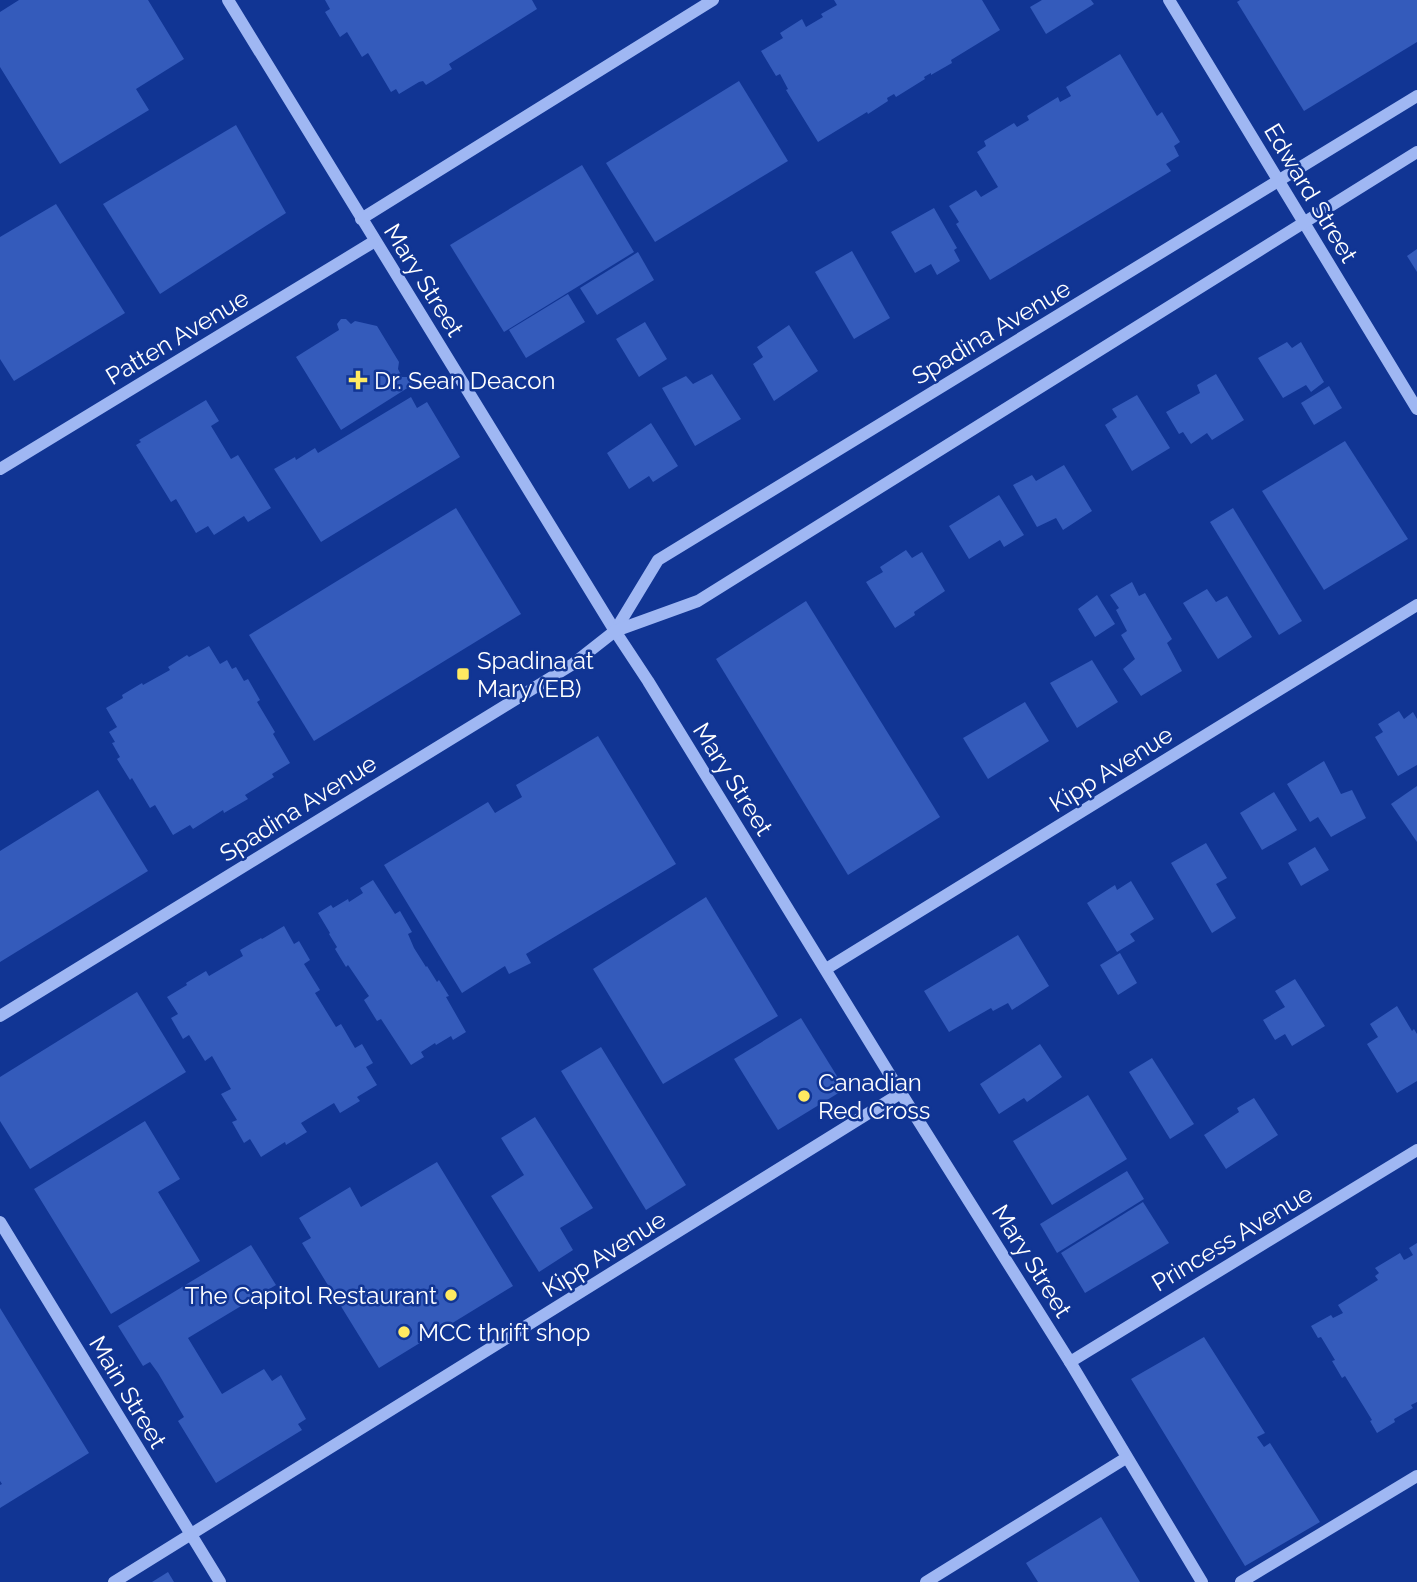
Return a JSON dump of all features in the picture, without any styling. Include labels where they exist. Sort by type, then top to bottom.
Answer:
[{"type":"street","name":"Mary Street","points":[[228,0],[615,631],[1070,1362],[1202,1582]]},
{"type":"street","points":[[361,219],[713,0]]},
{"type":"street","name":"Edward Street","points":[[1170,0],[1417,409]]},
{"type":"street","name":"Spadina Avenue","points":[[615,631],[658,560],[1417,96]]},
{"type":"street","name":"Spadina Avenue","points":[[0,1016],[573,664],[615,631],[698,601],[1417,152]]},
{"type":"street","name":"Patten Avenue","points":[[0,470],[375,241]]},
{"type":"street","name":"Kipp Avenue","points":[[826,969],[1417,605]]},
{"type":"street","name":"Kipp Avenue","points":[[114,1582],[901,1093]]},
{"type":"street","name":"Princess Avenue","points":[[1070,1362],[1417,1150]]},
{"type":"street","name":"Main Street","points":[[0,1222],[220,1582]]},
{"type":"street","points":[[926,1582],[1126,1458]]},
{"type":"street","points":[[1241,1582],[1417,1476]]},
{"type":"building","points":[[19,0],[148,0],[184,59],[136,89],[149,110],[60,164],[0,67],[0,12]]},
{"type":"building","points":[[325,0],[532,0],[537,9],[449,64],[452,69],[426,85],[423,81],[419,82],[399,94],[396,89],[391,92],[368,53],[362,57],[347,32],[340,37],[325,12],[330,9]]},
{"type":"building","points":[[834,0],[982,0],[1000,30],[951,60],[952,63],[924,77],[925,79],[896,97],[894,94],[887,98],[888,101],[868,114],[867,112],[818,142],[786,90],[788,89],[780,74],[776,76],[761,51],[783,38],[780,33],[802,19],[806,27],[823,17],[821,14],[837,5]]},
{"type":"building","points":[[1042,0],[1091,0],[1094,4],[1046,34],[1030,7]]},
{"type":"building","points":[[1417,0],[1417,42],[1304,111],[1237,2]]},
{"type":"building","points":[[1120,54],[1157,116],[1162,112],[1180,142],[1174,146],[1179,156],[1166,164],[1171,171],[990,280],[956,224],[959,222],[949,206],[976,190],[981,197],[998,187],[977,152],[986,146],[984,141],[1014,123],[1017,127],[1029,120],[1027,116],[1058,97],[1060,102],[1071,96],[1066,87]]},
{"type":"building","points":[[739,81],[788,161],[655,242],[606,163]]},
{"type":"building","points":[[236,125],[286,213],[160,294],[103,204]]},
{"type":"building","points":[[582,165],[634,252],[504,332],[450,245]]},
{"type":"building","points":[[56,204],[125,313],[14,381],[0,359],[0,237]]},
{"type":"building","points":[[934,208],[957,248],[954,250],[960,261],[937,275],[931,264],[915,273],[891,232]]},
{"type":"building","points":[[1417,249],[1417,272],[1407,256]]},
{"type":"building","points":[[852,251],[890,318],[854,339],[815,272]]},
{"type":"building","points":[[638,252],[654,280],[597,315],[580,288]]},
{"type":"building","points":[[568,294],[585,322],[526,358],[509,330]]},
{"type":"building","points":[[341,319],[346,319],[351,324],[355,321],[377,326],[399,362],[398,369],[402,377],[407,377],[413,385],[341,430],[296,357],[339,330],[337,324]]},
{"type":"building","points":[[645,322],[667,359],[639,377],[616,339]]},
{"type":"building","points":[[789,325],[818,371],[774,401],[753,364],[763,357],[757,347]]},
{"type":"building","points":[[1287,342],[1292,348],[1301,342],[1324,382],[1311,392],[1306,385],[1283,398],[1258,358]]},
{"type":"building","points":[[712,374],[741,419],[695,446],[662,388],[686,376],[693,384]]},
{"type":"building","points":[[1216,374],[1244,420],[1212,440],[1207,433],[1191,444],[1183,432],[1179,434],[1166,412],[1200,393],[1197,385]]},
{"type":"building","points":[[1329,386],[1342,408],[1314,425],[1301,403]]},
{"type":"building","points":[[1137,395],[1170,448],[1132,471],[1105,425],[1117,417],[1112,409]]},
{"type":"building","points":[[411,397],[417,408],[427,402],[460,457],[321,542],[274,469],[315,448],[318,453]]},
{"type":"building","points":[[206,400],[219,421],[211,426],[231,459],[238,455],[271,508],[248,522],[244,516],[214,535],[208,526],[196,533],[176,499],[171,502],[136,445],[141,442],[139,440]]},
{"type":"building","points":[[651,423],[678,466],[653,482],[649,476],[629,489],[607,453]]},
{"type":"building","points":[[1345,441],[1408,539],[1324,590],[1262,491]]},
{"type":"building","points":[[1064,465],[1092,511],[1063,530],[1056,518],[1037,527],[1013,485],[1032,475],[1036,481]]},
{"type":"building","points":[[999,495],[1024,535],[1004,547],[1000,540],[969,559],[949,526]]},
{"type":"building","points":[[456,508],[521,614],[314,741],[249,635]]},
{"type":"building","points":[[1233,508],[1302,621],[1279,635],[1210,522]]},
{"type":"building","points":[[906,550],[912,558],[922,552],[945,591],[895,628],[866,582],[883,572],[880,567]]},
{"type":"building","points":[[1132,582],[1139,596],[1145,593],[1172,639],[1167,643],[1182,671],[1141,696],[1123,669],[1135,659],[1121,635],[1127,631],[1116,610],[1119,608],[1110,595]]},
{"type":"building","points":[[1207,589],[1216,602],[1227,596],[1252,637],[1218,659],[1183,603]]},
{"type":"building","points":[[1097,595],[1115,624],[1095,637],[1078,609]]},
{"type":"building","points":[[806,601],[940,817],[848,875],[716,659]]},
{"type":"building","points":[[209,646],[220,664],[227,660],[232,669],[236,667],[244,681],[248,679],[260,700],[257,702],[275,732],[273,734],[290,763],[272,774],[274,777],[245,795],[248,799],[224,813],[223,810],[193,829],[190,825],[173,835],[155,805],[150,808],[117,759],[120,757],[109,732],[117,727],[106,708],[142,683],[143,685],[170,670],[168,667],[187,655],[189,657]]},
{"type":"building","points":[[1092,660],[1118,702],[1077,728],[1050,683]]},
{"type":"building","points":[[1025,702],[1049,741],[988,779],[963,738]]},
{"type":"building","points":[[1399,711],[1404,719],[1413,712],[1417,719],[1417,765],[1398,776],[1375,737],[1383,732],[1378,724]]},
{"type":"building","points":[[598,736],[676,864],[526,954],[531,963],[509,974],[505,966],[462,993],[384,865],[488,802],[495,813],[522,797],[516,785]]},
{"type":"building","points":[[1324,761],[1341,794],[1352,790],[1366,818],[1331,837],[1318,817],[1310,822],[1287,784]]},
{"type":"building","points":[[1417,786],[1417,842],[1391,804]]},
{"type":"building","points":[[98,790],[148,871],[0,962],[0,851]]},
{"type":"building","points":[[1274,792],[1297,830],[1262,850],[1240,813]]},
{"type":"building","points":[[1206,843],[1227,878],[1216,884],[1236,918],[1212,933],[1171,863]]},
{"type":"building","points":[[1315,847],[1329,870],[1301,886],[1288,863]]},
{"type":"building","points":[[373,880],[395,914],[400,911],[412,932],[408,934],[414,948],[449,996],[446,997],[466,1032],[453,1040],[451,1036],[436,1045],[435,1043],[421,1052],[424,1057],[411,1065],[381,1019],[377,1021],[364,1000],[369,996],[348,965],[346,967],[318,913],[331,905],[333,908],[348,899],[349,902],[363,893],[360,888]]},
{"type":"building","points":[[1131,881],[1154,919],[1130,934],[1135,941],[1117,952],[1087,903],[1115,885],[1117,890]]},
{"type":"building","points":[[706,897],[778,1016],[663,1084],[593,969]]},
{"type":"building","points":[[284,926],[294,944],[299,941],[310,960],[304,964],[320,990],[315,993],[336,1027],[341,1024],[355,1048],[362,1044],[373,1063],[366,1067],[377,1085],[357,1097],[360,1101],[340,1113],[334,1103],[301,1123],[307,1132],[261,1157],[250,1139],[244,1143],[232,1122],[237,1120],[221,1094],[231,1089],[212,1056],[205,1061],[189,1035],[183,1039],[171,1018],[178,1014],[167,997],[206,971],[209,976],[243,956],[240,950]]},
{"type":"building","points":[[1018,935],[1049,986],[1012,1010],[1008,1003],[993,1011],[991,1008],[949,1032],[924,991]]},
{"type":"building","points":[[1120,953],[1137,983],[1118,995],[1100,965]]},
{"type":"building","points":[[1295,979],[1325,1026],[1292,1046],[1285,1034],[1275,1040],[1263,1020],[1285,1007],[1275,991]]},
{"type":"building","points":[[137,992],[186,1072],[30,1169],[0,1121],[0,1077]]},
{"type":"building","points":[[1397,1006],[1412,1031],[1414,1029],[1417,1034],[1417,1081],[1397,1093],[1367,1044],[1378,1037],[1370,1024]]},
{"type":"building","points":[[801,1018],[845,1089],[778,1130],[734,1059]]},
{"type":"building","points":[[1040,1044],[1062,1077],[1027,1102],[1024,1098],[999,1114],[980,1084]]},
{"type":"building","points":[[601,1047],[686,1185],[646,1210],[561,1071]]},
{"type":"building","points":[[1152,1058],[1194,1124],[1170,1139],[1129,1072]]},
{"type":"building","points":[[1088,1095],[1127,1159],[1052,1205],[1013,1141]]},
{"type":"building","points":[[1254,1098],[1278,1135],[1226,1169],[1204,1135],[1239,1112],[1237,1108]]},
{"type":"building","points":[[535,1117],[593,1208],[560,1228],[573,1250],[539,1272],[491,1196],[524,1175],[501,1138]]},
{"type":"building","points":[[145,1121],[180,1179],[158,1192],[200,1261],[111,1314],[34,1189]]},
{"type":"building","points":[[437,1162],[513,1286],[379,1368],[302,1243],[311,1238],[299,1218],[350,1187],[361,1207]]},
{"type":"building","points":[[1127,1171],[1144,1199],[1057,1253],[1040,1224]]},
{"type":"building","points":[[1143,1202],[1169,1243],[1085,1293],[1061,1253]]},
{"type":"building","points":[[1417,1243],[1417,1402],[1411,1405],[1413,1408],[1394,1419],[1395,1422],[1377,1433],[1345,1376],[1342,1378],[1332,1361],[1335,1360],[1321,1337],[1318,1338],[1311,1326],[1331,1315],[1333,1318],[1343,1313],[1338,1305],[1378,1280],[1375,1276],[1379,1273],[1375,1268],[1400,1253],[1404,1260],[1413,1255],[1409,1248]]},
{"type":"building","points":[[251,1245],[276,1285],[188,1338],[222,1394],[264,1369],[272,1381],[281,1375],[306,1419],[298,1424],[302,1430],[216,1483],[178,1421],[184,1417],[158,1373],[150,1362],[143,1366],[118,1326]]},
{"type":"building","points":[[0,1308],[89,1453],[0,1508],[2,1484]]},
{"type":"building","points":[[1204,1337],[1265,1433],[1257,1437],[1264,1447],[1270,1443],[1320,1522],[1245,1566],[1131,1379]]},
{"type":"building","points":[[1101,1517],[1140,1582],[1038,1582],[1026,1563]]},
{"type":"building","points":[[168,1572],[174,1582],[152,1582]]},
{"type":"place","name":"Dr. Sean Deacon","points":[[358,380]]},
{"type":"place","name":"Spadina at Mary (EB)","points":[[463,674]]},
{"type":"place","name":"Canadian Red Cross","points":[[804,1096]]},
{"type":"place","name":"The Capitol Restaurant","points":[[451,1295]]},
{"type":"place","name":"MCC thrift shop","points":[[404,1332]]}]
